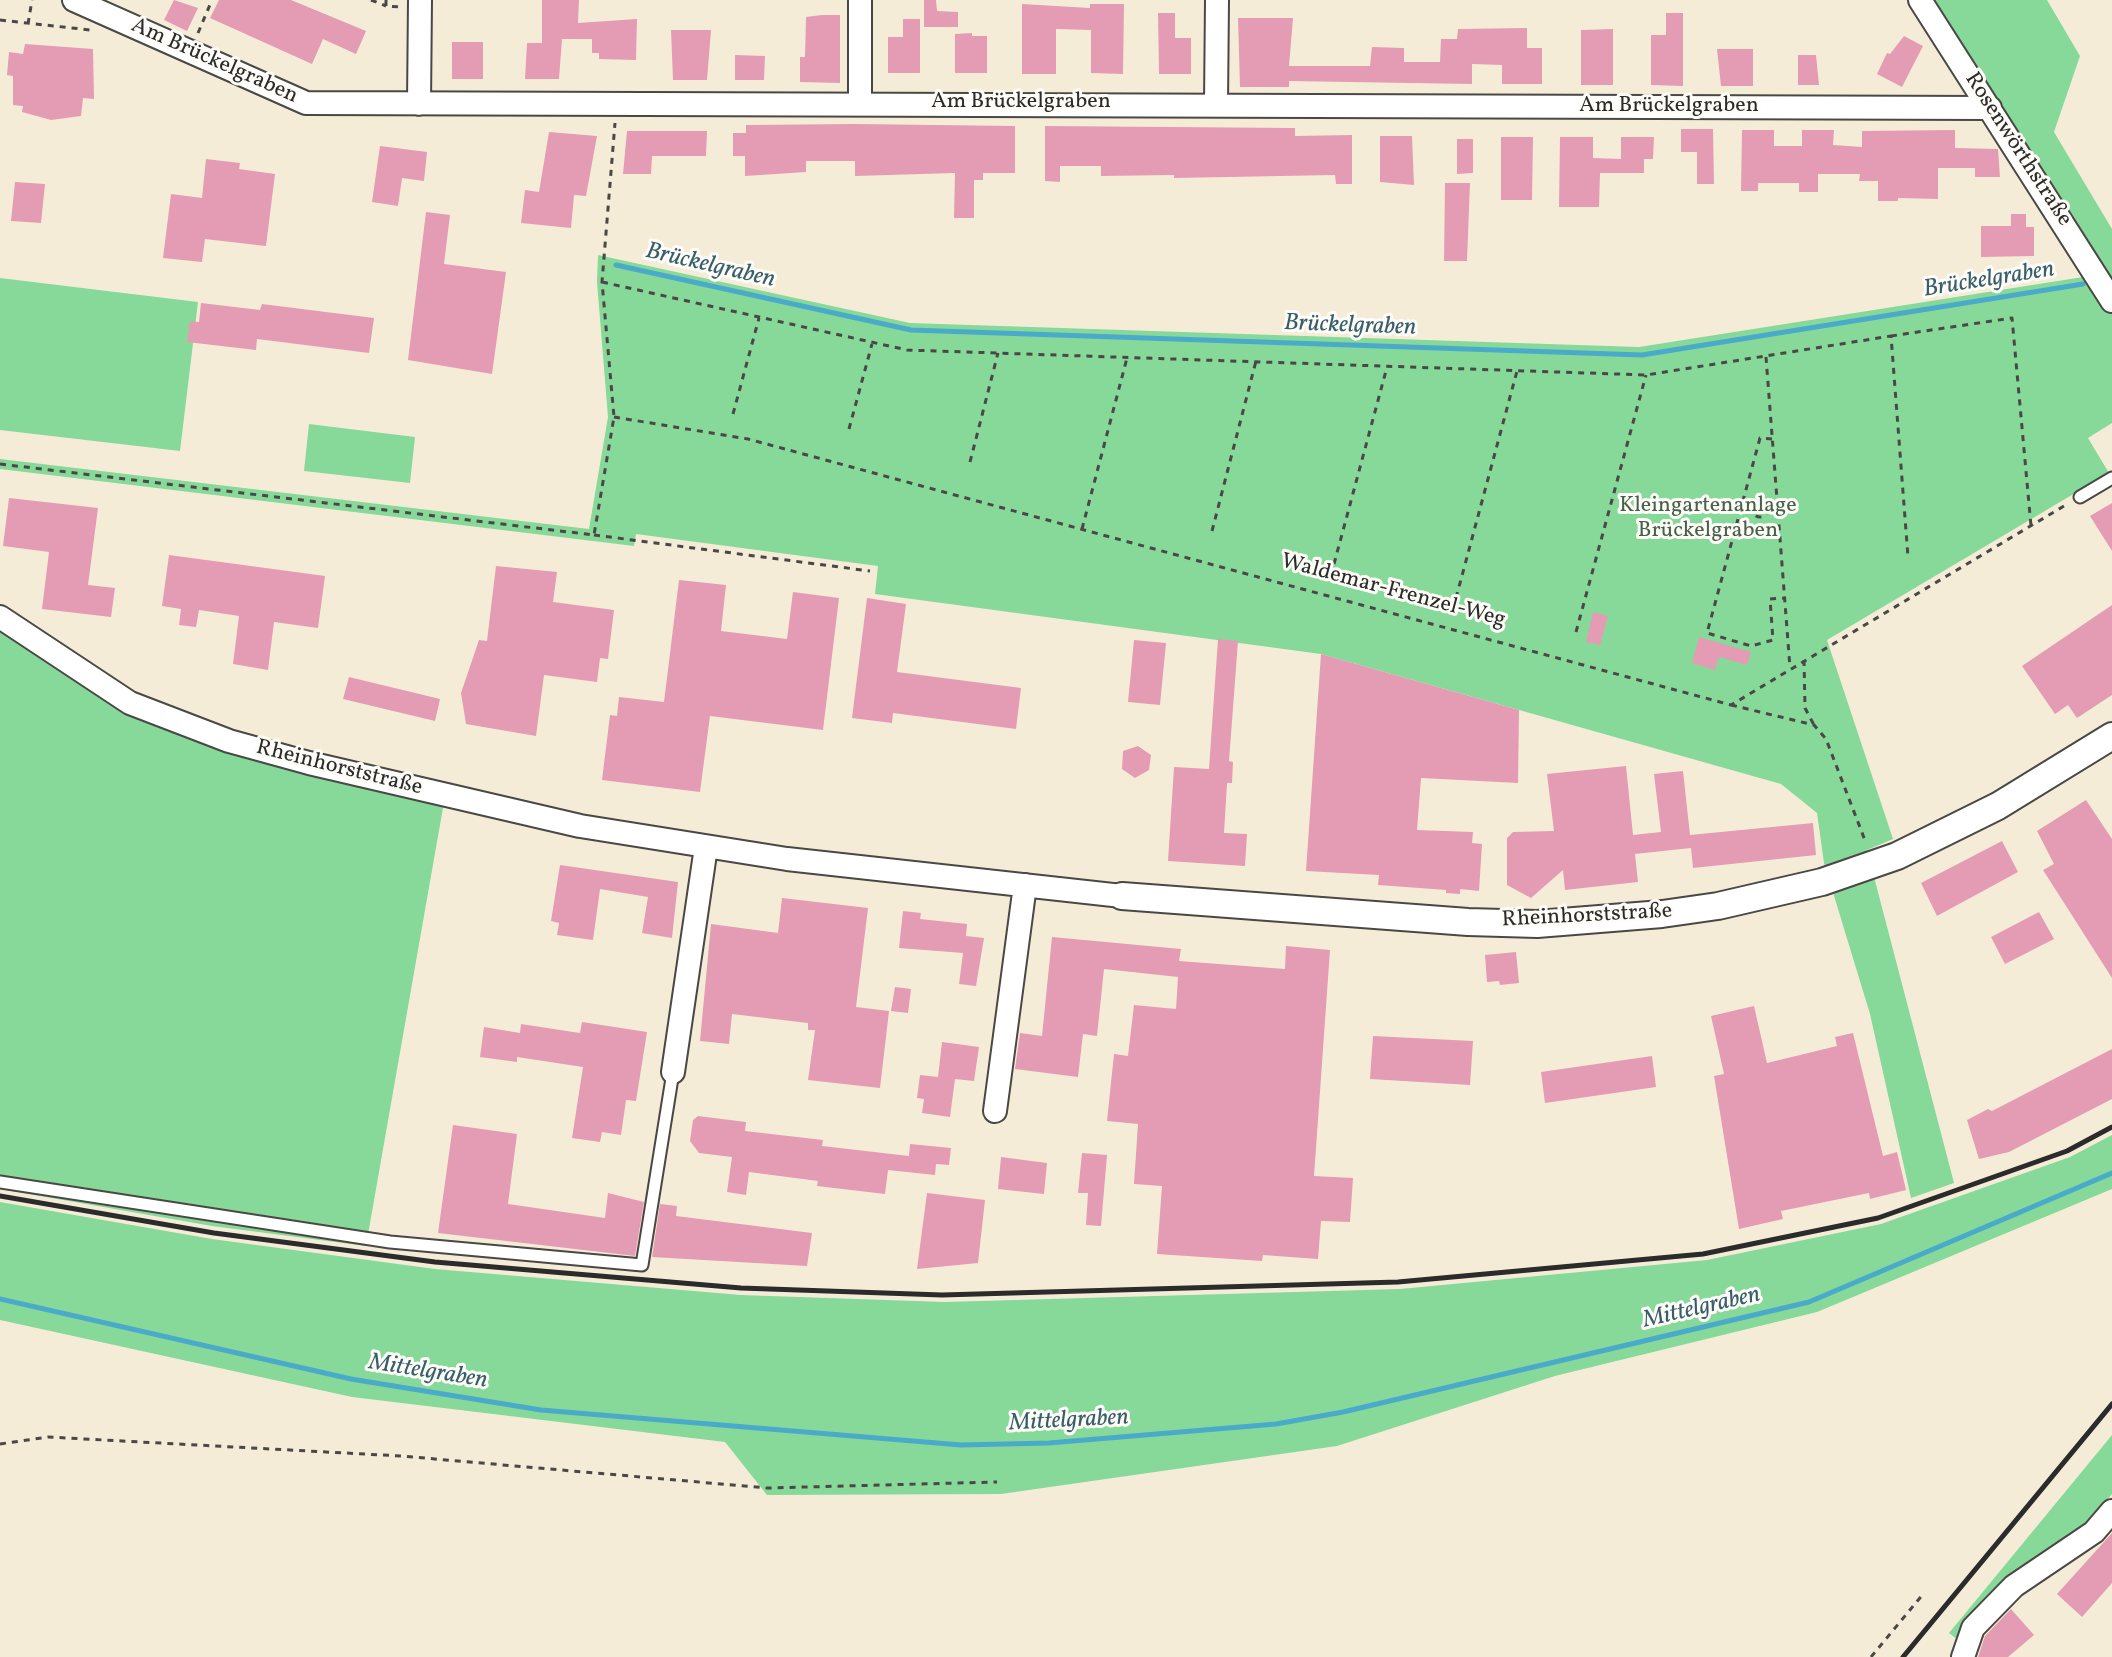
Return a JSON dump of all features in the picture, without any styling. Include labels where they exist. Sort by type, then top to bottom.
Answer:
[{"type":"street","name":"Am Brückelgraben","points":[[74,0],[306,103],[860,102],[1990,108]]},
{"type":"street","points":[[419,104],[420,0]]},
{"type":"street","points":[[860,0],[860,102]]},
{"type":"street","points":[[1216,104],[1217,0]]},
{"type":"street","name":"Rosenwörthstraße","points":[[1920,0],[2112,301]]},
{"type":"street","name":"Rheinhorststraße","points":[[0,617],[130,703],[229,741],[549,820],[706,847],[1122,896],[1468,922],[1537,924],[1662,914],[1718,906],[1822,882],[1875,865],[1998,806],[2112,736]]},
{"type":"street","points":[[673,1072],[706,847]]},
{"type":"street","points":[[995,1111],[1025,885]]},
{"type":"street","points":[[1963,1657],[1973,1628],[2014,1586],[2094,1532],[2112,1511]]},
{"type":"lane","points":[[2080,497],[2112,478]]},
{"type":"lane","points":[[0,1182],[390,1242],[642,1265],[673,1072]]},
{"type":"path","points":[[28,24],[32,0]]},
{"type":"path","points":[[190,51],[212,0]]},
{"type":"path","points":[[371,0],[386,6]]},
{"type":"path","points":[[0,20],[91,30],[106,14]]},
{"type":"path","points":[[594,535],[614,417],[602,282],[616,103]]},
{"type":"path","points":[[602,282],[907,350],[1646,375],[2012,318],[2031,526]]},
{"type":"path","points":[[733,414],[759,317]]},
{"type":"path","points":[[1891,336],[1908,557]]},
{"type":"path","points":[[849,429],[872,342]]},
{"type":"path","points":[[970,462],[998,353]]},
{"type":"path","points":[[1766,356],[1790,668]]},
{"type":"path","points":[[1082,529],[1127,357]]},
{"type":"path","points":[[1212,531],[1256,361]]},
{"type":"path","points":[[1334,564],[1387,367]]},
{"type":"path","points":[[1456,598],[1517,371]]},
{"type":"path","points":[[1576,632],[1646,375]]},
{"type":"path","name":"Waldemar-Frenzel-Weg","points":[[614,417],[748,439],[1814,725]]},
{"type":"path","points":[[1772,439],[1760,438],[1707,633],[1751,646],[1773,640],[1770,599],[1785,598]]},
{"type":"path","points":[[0,464],[870,571]]},
{"type":"path","points":[[1751,508],[1760,500],[1761,490]]},
{"type":"path","points":[[1731,705],[2080,497]]},
{"type":"path","points":[[1760,500],[1768,510]]},
{"type":"path","points":[[1742,507],[1751,508],[1758,517],[1758,526]]},
{"type":"path","points":[[1758,517],[1768,510],[1778,511]]},
{"type":"path","points":[[1804,660],[1805,708],[1826,739],[1875,865]]},
{"type":"path","points":[[0,1444],[48,1437],[401,1456],[767,1488],[997,1482]]},
{"type":"path","points":[[1871,1657],[1924,1593]]},
{"type":"green space","name":"Kleingartenanlage Brückelgraben","points":[[1927,0],[2047,0],[2080,56],[2054,132],[2112,229],[2112,423],[2088,438],[2109,473],[1827,640],[1893,839],[1867,850],[1954,1183],[1911,1198],[1870,1014],[1824,863],[1817,813],[1781,784],[1321,654],[875,594],[878,566],[636,534],[634,546],[0,469],[0,459],[589,529],[608,417],[597,282],[598,255],[910,323],[1639,347],[2102,274]]},
{"type":"green space","points":[[0,278],[198,302],[180,451],[0,430]]},
{"type":"green space","points":[[309,424],[415,437],[410,483],[304,471]]},
{"type":"green space","points":[[0,604],[134,694],[232,732],[447,785],[366,1246],[212,1226],[0,1189]]},
{"type":"green space","points":[[2112,1135],[2112,1189],[1817,1312],[1555,1376],[1337,1446],[1001,1494],[767,1495],[725,1442],[352,1397],[0,1320],[0,1202],[212,1239],[435,1269],[741,1295],[945,1302],[1400,1289],[1707,1260],[1881,1224],[2070,1157]]},
{"type":"green space","points":[[2112,1435],[2112,1494],[2087,1524],[1958,1640],[1949,1633]]},
{"type":"building","points":[[174,0],[198,8],[187,31],[164,20]]},
{"type":"building","points":[[219,0],[291,0],[366,31],[356,54],[323,39],[312,64],[210,18]]},
{"type":"building","points":[[542,0],[579,0],[578,23],[637,19],[636,60],[599,59],[599,53],[592,53],[592,39],[562,39],[559,79],[525,79],[527,43],[542,43]]},
{"type":"building","points":[[924,0],[936,0],[937,11],[958,12],[958,27],[924,27]]},
{"type":"building","points":[[1022,4],[1090,8],[1090,4],[1124,4],[1123,74],[1091,73],[1091,30],[1056,29],[1056,74],[1022,74]]},
{"type":"building","points":[[1158,13],[1175,13],[1175,38],[1191,38],[1191,74],[1159,74]]},
{"type":"building","points":[[1666,13],[1683,13],[1683,86],[1651,85],[1651,35],[1666,35]]},
{"type":"building","points":[[840,15],[840,83],[800,82],[800,57],[805,57],[806,17]]},
{"type":"building","points":[[1238,18],[1293,18],[1289,66],[1370,66],[1372,47],[1404,48],[1404,62],[1440,62],[1441,39],[1457,39],[1458,29],[1527,28],[1527,48],[1542,48],[1542,84],[1502,84],[1502,65],[1472,64],[1472,84],[1289,81],[1289,87],[1240,87]]},
{"type":"building","points":[[903,19],[920,19],[920,73],[888,73],[888,37],[903,37]]},
{"type":"building","points":[[1613,29],[1613,85],[1581,85],[1581,30]]},
{"type":"building","points":[[671,30],[711,30],[707,80],[673,80]]},
{"type":"building","points":[[972,33],[972,36],[987,36],[987,73],[955,73],[955,34]]},
{"type":"building","points":[[1904,36],[1923,46],[1902,87],[1877,74],[1887,53],[1890,54]]},
{"type":"building","points":[[452,42],[483,42],[483,79],[452,79]]},
{"type":"building","points":[[25,44],[93,49],[94,99],[83,98],[81,116],[51,120],[22,112],[23,106],[13,105],[13,76],[7,75],[9,52],[23,54]]},
{"type":"building","points":[[1717,49],[1753,49],[1753,86],[1721,86]]},
{"type":"building","points":[[735,55],[765,56],[764,80],[735,80]]},
{"type":"building","points":[[1798,55],[1816,55],[1819,85],[1798,85]]},
{"type":"building","points":[[746,125],[1015,126],[1015,173],[983,173],[983,180],[974,180],[974,218],[954,218],[955,173],[855,176],[855,161],[806,161],[806,172],[745,176],[745,156],[733,156],[733,133],[746,133]]},
{"type":"building","points":[[1045,126],[1295,128],[1295,136],[1352,135],[1352,184],[1336,184],[1335,175],[1101,176],[1101,166],[1060,166],[1060,182],[1045,181]]},
{"type":"building","points":[[1681,129],[1713,129],[1714,184],[1697,184],[1697,152],[1681,152]]},
{"type":"building","points":[[1742,130],[1774,130],[1774,146],[1802,146],[1802,130],[1834,130],[1833,145],[1862,147],[1862,131],[1955,130],[1955,148],[1998,149],[2000,177],[1975,177],[1975,168],[1938,168],[1938,199],[1878,201],[1878,181],[1859,181],[1860,174],[1818,174],[1818,192],[1799,192],[1799,183],[1758,183],[1758,191],[1741,191]]},
{"type":"building","points":[[627,131],[707,131],[706,156],[652,156],[651,174],[623,174]]},
{"type":"building","points":[[549,132],[597,136],[586,196],[574,195],[571,228],[521,223],[525,190],[539,192]]},
{"type":"building","points":[[1380,136],[1412,136],[1414,185],[1380,182]]},
{"type":"building","points":[[1501,137],[1533,137],[1532,200],[1501,200]]},
{"type":"building","points":[[1560,137],[1593,137],[1593,158],[1621,159],[1621,137],[1654,137],[1653,159],[1644,159],[1644,173],[1600,173],[1599,207],[1559,207]]},
{"type":"building","points":[[1457,139],[1473,139],[1473,173],[1457,174]]},
{"type":"building","points":[[380,146],[427,152],[424,181],[402,178],[398,206],[372,202]]},
{"type":"building","points":[[206,159],[240,163],[239,169],[275,174],[266,246],[205,239],[202,262],[163,258],[171,194],[202,198]]},
{"type":"building","points":[[15,182],[45,184],[41,223],[11,221]]},
{"type":"building","points":[[1445,183],[1470,183],[1467,261],[1444,261]]},
{"type":"building","points":[[426,212],[450,215],[444,264],[506,272],[492,374],[408,360]]},
{"type":"building","points":[[2011,214],[2026,214],[2026,227],[2034,227],[2034,256],[1981,257],[1981,226],[2011,226]]},
{"type":"building","points":[[201,303],[260,310],[262,304],[374,318],[369,353],[257,339],[256,350],[187,342],[190,321],[199,322]]},
{"type":"building","points":[[9,498],[98,508],[88,585],[115,588],[111,617],[42,609],[49,552],[3,546]]},
{"type":"building","points":[[2112,503],[2112,551],[2090,516]]},
{"type":"building","points":[[169,555],[325,576],[318,628],[274,622],[268,670],[233,664],[239,616],[199,610],[196,627],[179,625],[181,609],[162,606]]},
{"type":"building","points":[[496,566],[557,572],[553,602],[614,610],[608,659],[600,658],[597,682],[544,675],[536,736],[466,724],[461,693],[479,640],[487,641]]},
{"type":"building","points":[[679,580],[726,585],[721,631],[787,639],[793,592],[839,598],[823,730],[710,716],[700,792],[602,780],[610,715],[617,716],[619,697],[664,702]]},
{"type":"building","points":[[867,598],[906,604],[897,672],[1021,688],[1016,729],[893,713],[892,723],[852,718]]},
{"type":"building","points":[[2112,605],[2112,695],[2077,718],[2068,705],[2055,714],[2022,666]]},
{"type":"building","points":[[1593,612],[1608,616],[1600,645],[1586,642]]},
{"type":"building","points":[[1699,637],[1751,652],[1747,665],[1719,657],[1715,670],[1692,663]]},
{"type":"building","points":[[1218,639],[1238,641],[1229,761],[1233,762],[1232,783],[1227,783],[1224,833],[1247,834],[1245,866],[1168,861],[1174,767],[1209,769]]},
{"type":"building","points":[[1134,640],[1166,643],[1160,705],[1128,702]]},
{"type":"building","points":[[1321,654],[1519,710],[1518,783],[1421,778],[1417,830],[1473,832],[1472,843],[1482,844],[1479,891],[1460,889],[1460,894],[1446,893],[1446,890],[1378,885],[1379,875],[1306,871]]},
{"type":"building","points":[[349,677],[440,699],[435,721],[343,699]]},
{"type":"building","points":[[1138,746],[1151,755],[1149,770],[1135,778],[1122,769],[1123,751]]},
{"type":"building","points":[[1626,766],[1633,835],[1661,832],[1654,774],[1683,771],[1690,835],[1813,823],[1816,855],[1693,868],[1691,848],[1635,854],[1638,882],[1565,890],[1563,870],[1531,898],[1507,885],[1507,838],[1513,832],[1554,831],[1547,774]]},
{"type":"building","points":[[2086,800],[2112,839],[2112,978],[2043,870],[2054,864],[2037,831]]},
{"type":"building","points":[[2002,841],[2018,872],[1937,916],[1921,883]]},
{"type":"building","points":[[560,865],[678,882],[672,938],[642,933],[648,897],[600,889],[593,940],[557,935],[559,923],[551,921]]},
{"type":"building","points":[[782,898],[868,908],[856,1007],[889,1011],[880,1088],[808,1080],[815,1030],[808,1030],[808,1023],[732,1014],[729,1044],[700,1041],[711,924],[778,933]]},
{"type":"building","points":[[903,911],[921,913],[920,919],[967,924],[966,936],[984,938],[976,986],[959,984],[963,953],[899,948]]},
{"type":"building","points":[[2039,912],[2054,939],[2005,964],[1991,937]]},
{"type":"building","points":[[1052,937],[1181,949],[1179,961],[1285,969],[1286,946],[1330,950],[1314,1176],[1353,1178],[1350,1222],[1321,1221],[1318,1259],[1263,1255],[1262,1261],[1157,1254],[1162,1186],[1134,1184],[1138,1124],[1107,1121],[1114,1054],[1128,1056],[1134,1005],[1176,1009],[1178,977],[1104,969],[1097,1036],[1083,1034],[1078,1077],[1015,1069],[1020,1033],[1042,1036]]},
{"type":"building","points":[[1516,952],[1519,983],[1500,985],[1499,981],[1487,982],[1485,955]]},
{"type":"building","points":[[895,987],[911,989],[908,1013],[891,1011]]},
{"type":"building","points":[[1754,1006],[1767,1063],[1837,1046],[1835,1037],[1853,1033],[1883,1156],[1897,1152],[1906,1190],[1870,1199],[1869,1193],[1781,1211],[1783,1219],[1739,1229],[1714,1076],[1724,1074],[1711,1016]]},
{"type":"building","points":[[582,1022],[647,1032],[636,1101],[626,1100],[621,1135],[602,1132],[600,1142],[572,1138],[583,1067],[517,1057],[517,1062],[480,1057],[484,1027],[520,1033],[521,1024],[580,1033]]},
{"type":"building","points":[[1373,1036],[1473,1041],[1470,1085],[1370,1079]]},
{"type":"building","points":[[942,1042],[979,1047],[974,1081],[955,1079],[950,1117],[922,1113],[924,1099],[917,1098],[920,1075],[938,1077]]},
{"type":"building","points":[[2112,1049],[2112,1099],[2009,1152],[1979,1159],[1967,1120],[1988,1109],[1992,1111]]},
{"type":"building","points":[[1652,1056],[1656,1087],[1545,1103],[1541,1072]]},
{"type":"building","points":[[698,1116],[746,1122],[745,1131],[823,1140],[822,1146],[909,1156],[910,1144],[951,1148],[949,1165],[936,1164],[935,1175],[888,1170],[885,1194],[817,1186],[818,1181],[749,1172],[746,1195],[727,1192],[732,1157],[699,1153],[690,1141],[693,1120]]},
{"type":"building","points":[[453,1125],[517,1134],[508,1204],[605,1218],[608,1193],[644,1202],[635,1256],[438,1233]]},
{"type":"building","points":[[1082,1153],[1107,1155],[1101,1226],[1086,1225],[1088,1193],[1078,1193]]},
{"type":"building","points":[[1001,1157],[1047,1163],[1044,1194],[998,1189]]},
{"type":"building","points":[[927,1193],[985,1200],[978,1263],[917,1269]]},
{"type":"building","points":[[660,1204],[677,1206],[676,1216],[812,1233],[807,1266],[652,1257]]},
{"type":"building","points":[[2112,1533],[2112,1583],[2082,1617],[2057,1594]]},
{"type":"building","points":[[2011,1609],[2034,1635],[2008,1657],[1978,1657],[1985,1636]]},
{"type":"waterway","name":"Brückelgraben","points":[[616,265],[911,330],[1642,355],[2083,284]]},
{"type":"waterway","name":"Mittelgraben","points":[[0,1299],[351,1379],[541,1410],[961,1445],[1049,1443],[1276,1424],[1343,1412],[1809,1302],[2112,1173]]},
{"type":"railway","points":[[0,1196],[214,1233],[435,1262],[741,1288],[942,1295],[1398,1282],[1703,1254],[1878,1218],[2067,1151],[2112,1127]]},
{"type":"railway","points":[[1903,1657],[2112,1404]]}]
